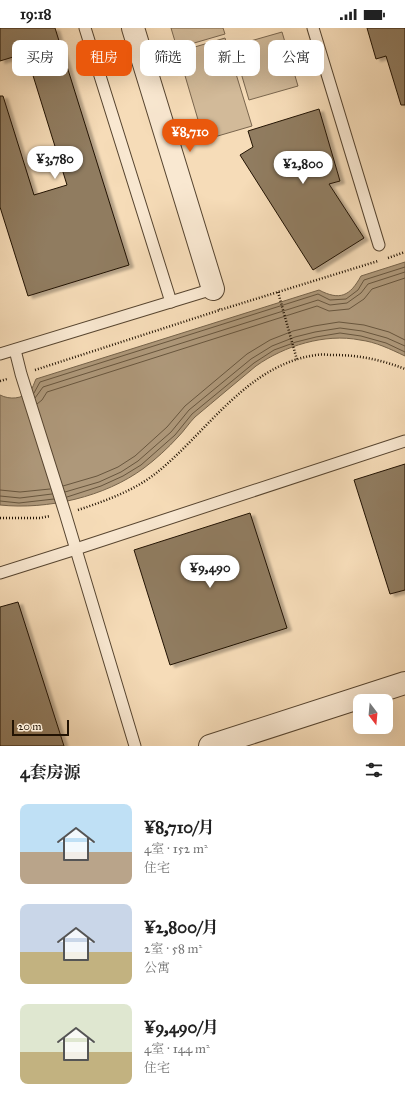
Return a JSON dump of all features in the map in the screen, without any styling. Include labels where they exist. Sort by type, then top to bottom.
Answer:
[{"type":"street","points":[[133,28],[213,289]]},
{"type":"street","points":[[210,746],[405,683]]},
{"type":"lane","points":[[85,28],[171,302]]},
{"type":"lane","points":[[313,28],[379,245]]},
{"type":"lane","points":[[0,354],[213,289]]},
{"type":"lane","points":[[15,350],[22,380],[64,510],[135,746]]},
{"type":"lane","points":[[0,573],[405,440]]},
{"type":"path","points":[[0,381],[22,380],[220,310],[405,252]]},
{"type":"path","points":[[213,289],[220,310]]},
{"type":"path","points":[[278,292],[296,360]]},
{"type":"path","points":[[0,518],[40,518],[64,510],[100,503],[128,491],[154,474],[179,453],[247,387],[271,371],[296,360],[317,355],[354,355],[386,362],[405,369]]},
{"type":"shaded area","points":[[171,28],[223,28],[225,34],[196,42],[196,40],[175,40]]},
{"type":"shaded area","points":[[282,32],[284,40],[268,40],[268,76],[295,76],[298,86],[249,100],[242,76],[260,76],[260,40],[254,40]]},
{"type":"shaded area","points":[[204,44],[204,76],[237,76],[252,126],[204,140],[185,76],[196,76],[196,47]]},
{"type":"water","points":[[405,262],[405,356],[372,342],[347,338],[319,340],[292,347],[256,366],[195,417],[180,435],[157,457],[129,478],[94,494],[56,503],[18,506],[0,505],[0,395],[12,398],[20,397],[30,391],[36,379],[319,290],[333,295],[344,295],[353,288],[361,276]]},
{"type":"building","points":[[0,28],[55,28],[59,40],[12,40],[12,57],[0,61]]},
{"type":"building","points":[[367,28],[405,28],[405,105],[401,105],[386,56],[376,59]]},
{"type":"building","points":[[68,70],[129,265],[28,296],[0,207],[0,96],[3,96],[34,195],[67,185],[33,76],[68,76]]},
{"type":"building","points":[[319,109],[340,181],[329,184],[364,238],[313,270],[240,155],[253,147],[248,131]]},
{"type":"building","points":[[405,464],[405,590],[390,594],[354,480]]},
{"type":"building","points":[[250,513],[287,628],[170,665],[134,550]]},
{"type":"building","points":[[18,602],[64,746],[0,746],[0,607]]}]
